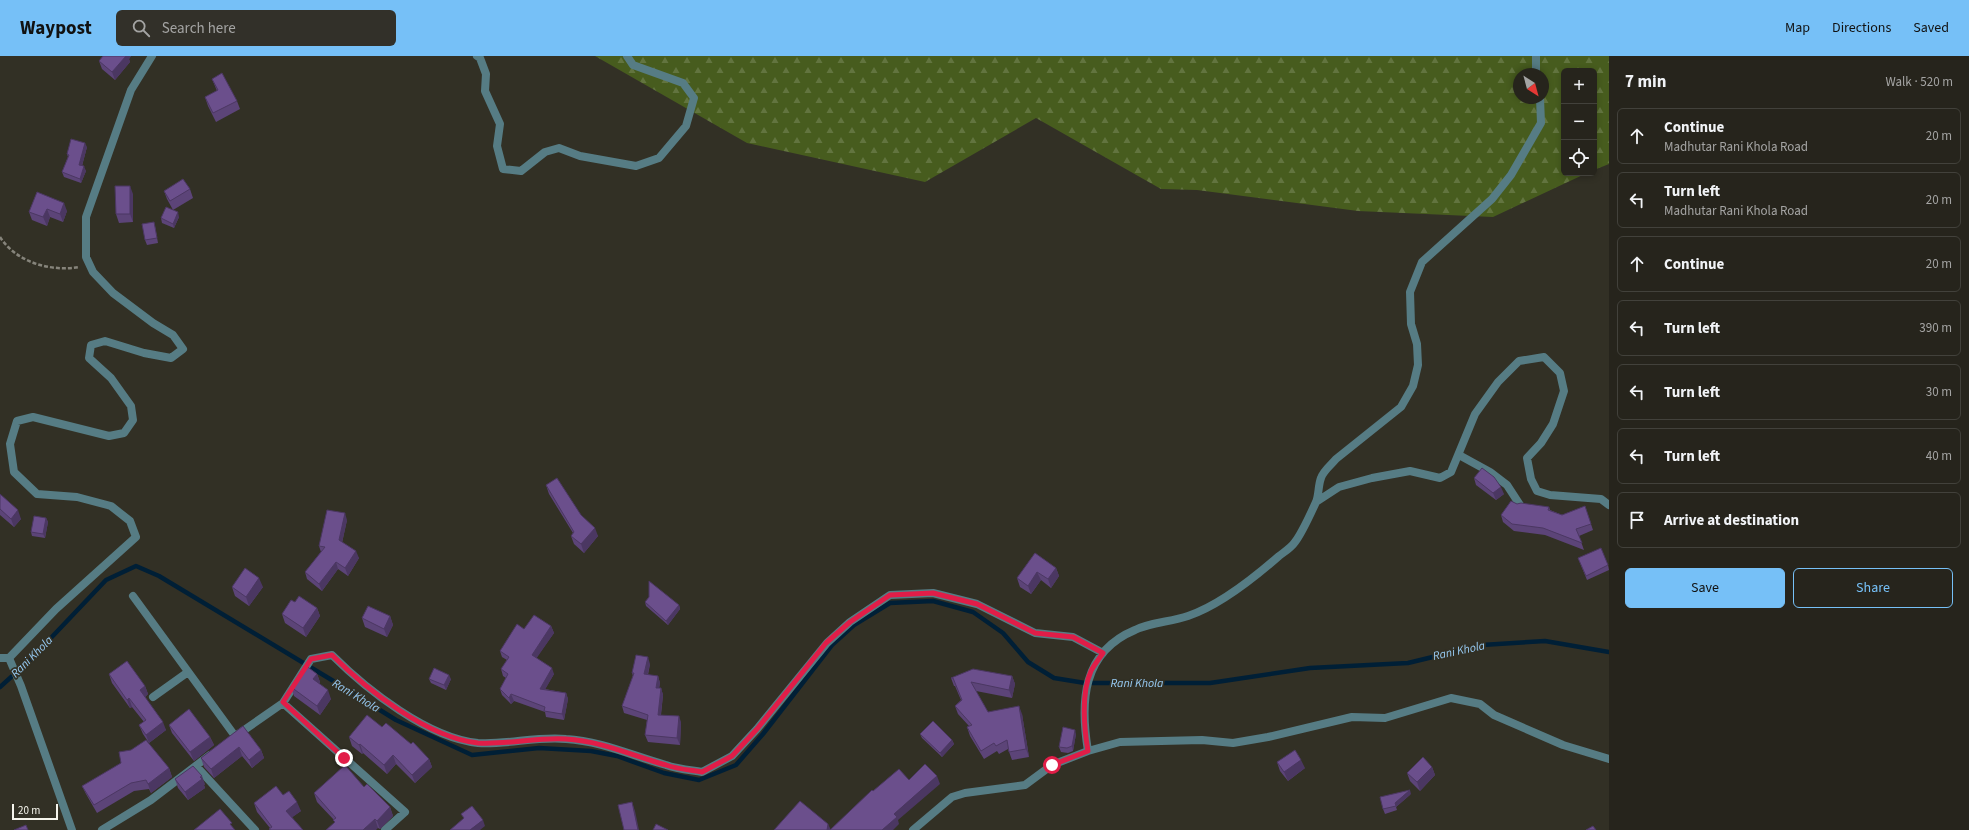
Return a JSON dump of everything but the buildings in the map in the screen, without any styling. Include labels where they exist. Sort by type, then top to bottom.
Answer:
[{"type":"street","points":[[72,830],[21,686],[4,658],[56,608],[136,537],[130,521],[111,506],[78,497],[37,494],[14,472],[10,444],[17,421],[33,417],[109,436],[124,433],[133,420],[131,406],[111,378],[89,358],[91,345],[105,341],[144,353],[171,358],[183,349],[173,335],[153,323],[113,293],[93,272],[86,257],[86,217],[131,90],[152,56]]},
{"type":"street","points":[[477,56],[480,58],[486,74],[485,90],[500,124],[497,146],[504,169],[521,171],[545,152],[559,148],[580,156],[636,166],[659,158],[686,126],[694,98],[683,82],[633,65],[627,56]]},
{"type":"street","points":[[1536,56],[1536,68]]},
{"type":"street","points":[[1088,751],[1084,694],[1091,671],[1110,645],[1135,629],[1189,616],[1214,603],[1256,576],[1295,542],[1316,502],[1320,479],[1327,469],[1341,455],[1401,407],[1413,386],[1418,365],[1417,344],[1411,324],[1410,292],[1422,262],[1492,199],[1511,175],[1541,123],[1540,104]]},
{"type":"street","points":[[1316,502],[1339,487],[1372,478],[1410,471],[1440,478],[1451,472],[1459,456],[1475,414],[1498,382],[1518,361],[1544,357],[1560,373],[1564,391],[1553,424],[1541,443],[1527,458],[1531,479],[1537,491],[1550,495],[1601,499],[1609,505]]},
{"type":"street","points":[[1459,456],[1490,472],[1507,485],[1520,505]]},
{"type":"street","points":[[133,596],[188,672],[232,738],[283,702],[311,659],[332,655],[352,676],[410,718],[447,735],[478,743],[566,739],[620,750],[666,766],[702,772],[732,756],[757,729],[826,643],[850,622],[890,595],[933,593],[977,604],[1035,633],[1073,637],[1103,653]]},
{"type":"street","points":[[153,697],[188,672]]},
{"type":"street","points":[[913,830],[952,797],[965,793],[983,792],[1025,785],[1052,765],[1088,751],[1120,742],[1202,740],[1233,743],[1268,737],[1352,717],[1385,718],[1451,698],[1480,704],[1494,715],[1563,745],[1609,759]]},
{"type":"street","points":[[283,702],[405,812],[384,830]]},
{"type":"street","points":[[102,830],[151,800],[218,749]]},
{"type":"street","points":[[196,766],[255,830]]},
{"type":"path","points":[[0,237],[7,247],[36,265],[67,269],[90,265]]},
{"type":"green space","points":[[595,56],[1609,56],[1609,164],[1597,169],[1597,68],[1561,68],[1561,176],[1581,176],[1493,217],[1358,211],[1197,190],[1161,189],[1036,118],[925,182],[747,143]]},
{"type":"waterway","name":"Rani Khola","points":[[0,687],[30,660],[106,580],[136,566],[159,576],[396,720],[472,755],[539,748],[591,751],[617,756],[664,773],[699,780],[736,765],[763,734],[832,645],[854,625],[890,603],[933,601],[973,612],[1003,633],[1028,662],[1054,678],[1085,683],[1210,683],[1310,668],[1408,663],[1482,645],[1545,641],[1609,652]]},
{"type":"route","points":[[344,758],[283,702],[311,659],[320,656],[332,655],[352,676],[410,718],[447,735],[478,743],[566,739],[620,750],[666,766],[702,772],[732,756],[757,729],[813,662],[826,643],[850,622],[890,595],[933,593],[977,604],[1035,633],[1073,637],[1103,653],[1091,671],[1084,694],[1088,751],[1052,765]]}]
